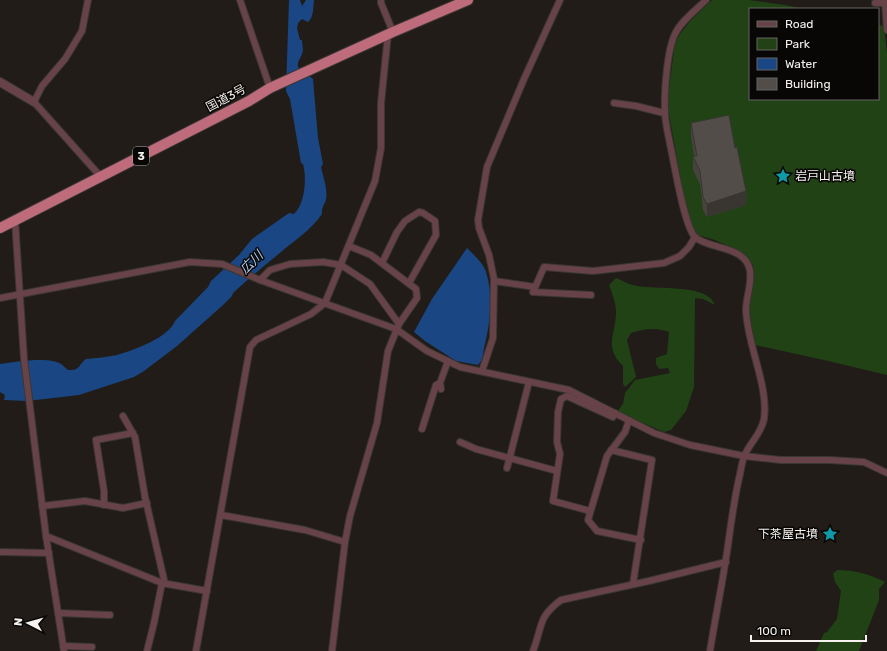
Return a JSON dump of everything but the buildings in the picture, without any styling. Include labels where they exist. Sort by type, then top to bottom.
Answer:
[{"type":"highway","name":"国道3号","points":[[0,228],[249,101],[270,88],[390,33],[465,1]]},
{"type":"street","points":[[34,102],[42,86],[65,59],[82,31],[88,0]]},
{"type":"street","points":[[240,0],[270,88]]},
{"type":"street","points":[[196,651],[250,348],[256,340],[311,314],[325,304],[375,181],[381,148],[381,103],[390,33],[381,3],[382,0]]},
{"type":"street","points":[[482,371],[493,338],[494,281],[489,255],[479,228],[478,220],[487,167],[524,79],[560,0]]},
{"type":"street","points":[[706,0],[685,21],[675,34],[670,48],[665,88],[664,113],[684,208],[690,229],[695,237],[740,255],[747,263],[750,270],[751,278],[746,309],[749,336],[764,397],[764,419],[759,434],[744,456],[736,494],[726,562],[716,610],[710,651]]},
{"type":"street","points":[[875,3],[885,1],[887,30]]},
{"type":"street","points":[[0,82],[34,102],[101,177]]},
{"type":"street","points":[[614,103],[636,106],[664,113]]},
{"type":"street","points":[[382,263],[397,232],[406,221],[419,212],[423,212],[433,218],[435,221],[436,235],[409,284]]},
{"type":"street","points":[[16,220],[24,359],[46,536],[64,648],[92,647]]},
{"type":"street","points":[[591,295],[532,292],[544,267],[593,271],[664,263],[680,256],[689,247],[695,237]]},
{"type":"street","points":[[332,651],[345,542],[350,516],[377,423],[387,357],[397,326],[417,298],[416,288],[371,255],[349,246]]},
{"type":"street","points":[[0,298],[190,262],[222,264],[325,304],[397,326]]},
{"type":"street","points":[[258,279],[270,270],[290,264],[323,262],[341,265],[370,284],[397,326],[427,351],[460,367],[569,390],[654,432],[690,445],[744,456],[781,460],[864,462],[887,473]]},
{"type":"street","points":[[494,281],[535,287]]},
{"type":"street","points":[[422,429],[436,385],[441,386],[448,361]]},
{"type":"street","points":[[507,468],[529,382]]},
{"type":"street","points":[[590,511],[553,501],[560,454],[557,442],[558,412],[561,399],[567,396],[613,417],[615,413]]},
{"type":"street","points":[[123,416],[135,437],[163,584],[147,651]]},
{"type":"street","points":[[629,420],[625,432],[606,456],[588,520],[597,531],[641,540]]},
{"type":"street","points":[[104,505],[104,491],[96,440],[133,433]]},
{"type":"street","points":[[460,442],[476,449],[557,471]]},
{"type":"street","points":[[611,450],[652,460],[634,584]]},
{"type":"street","points":[[42,506],[85,501],[122,508],[147,503]]},
{"type":"street","points":[[220,514],[305,530],[345,542]]},
{"type":"street","points":[[46,536],[163,584],[207,591]]},
{"type":"street","points":[[0,552],[49,553]]},
{"type":"street","points":[[533,651],[542,620],[550,608],[561,600],[726,562]]},
{"type":"street","points":[[58,612],[110,615]]},
{"type":"green space","name":"岩戸山古墳","points":[[712,0],[749,0],[800,8],[749,8],[749,100],[879,100],[879,25],[884,26],[887,53],[887,375],[755,345],[749,315],[754,273],[753,265],[742,253],[715,240],[698,235],[693,228],[684,198],[669,114],[668,95],[675,43],[691,20]]},
{"type":"green space","points":[[616,278],[642,287],[691,290],[702,293],[710,298],[715,305],[703,299],[695,298],[694,387],[686,411],[671,430],[664,432],[617,412],[623,404],[625,393],[635,380],[670,373],[668,368],[659,369],[656,364],[656,358],[667,354],[669,332],[654,329],[641,330],[631,333],[627,340],[636,377],[625,387],[623,384],[623,366],[613,352],[612,346],[616,312],[615,302],[609,285]]},
{"type":"green space","points":[[837,570],[862,573],[885,582],[879,589],[879,600],[859,651],[816,651],[824,633],[827,632],[837,619],[841,591],[835,582],[833,574]]},
{"type":"water","name":"広川","points":[[289,0],[300,0],[302,6],[306,0],[314,0],[313,12],[310,20],[308,22],[302,19],[298,23],[297,28],[300,40],[302,40],[303,49],[298,62],[298,67],[313,79],[318,138],[323,164],[321,167],[326,191],[326,199],[322,214],[318,220],[244,283],[223,305],[177,346],[134,377],[79,395],[27,401],[4,400],[5,395],[0,392],[0,364],[31,360],[49,360],[62,364],[68,370],[75,370],[86,359],[117,355],[158,338],[171,327],[208,287],[211,281],[239,255],[252,239],[289,213],[294,214],[298,210],[303,197],[305,176],[303,164],[301,163],[290,99],[286,91]]},
{"type":"water","points":[[467,248],[485,269],[490,291],[488,330],[481,361],[478,365],[456,361],[414,332],[432,299]]},
{"type":"place","name":"岩戸山古墳","points":[[783,176]]},
{"type":"place","name":"下茶屋古墳","points":[[830,534]]}]
